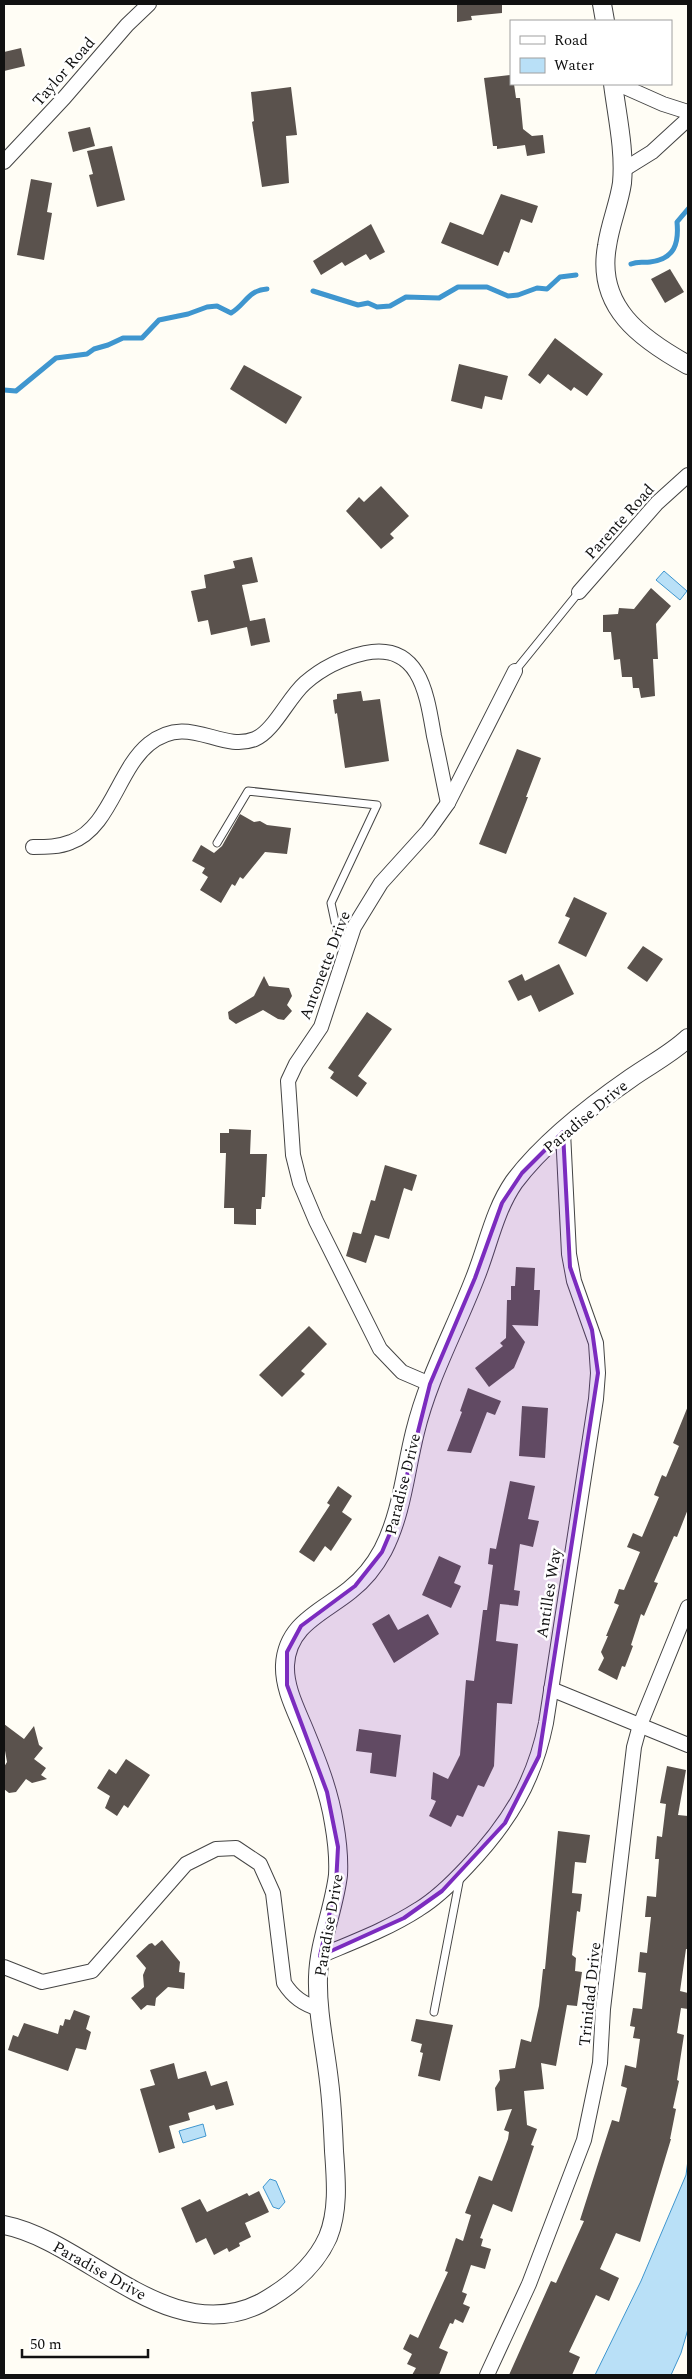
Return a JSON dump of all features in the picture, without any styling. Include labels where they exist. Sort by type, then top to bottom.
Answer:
[{"type":"street","name":"Taylor Road","points":[[4,162],[64,98],[127,25],[149,4]]},
{"type":"street","points":[[602,4],[605,20]]},
{"type":"street","points":[[613,85],[622,170],[620,193],[605,258],[609,290],[619,311],[635,329],[658,348],[688,365]]},
{"type":"street","points":[[620,85],[663,104],[688,112]]},
{"type":"street","points":[[622,170],[652,152],[688,119]]},
{"type":"street","name":"Parente Road","points":[[579,592],[657,503],[688,475]]},
{"type":"street","points":[[33,847],[62,845],[86,834],[98,820],[136,756],[155,739],[169,733],[186,731],[229,740],[254,740],[264,732],[296,692],[314,676],[345,658],[368,652],[380,652],[400,657],[415,669],[420,678],[426,696],[448,803]]},
{"type":"street","name":"Antonette Drive","points":[[430,1384],[402,1372],[387,1358],[374,1340],[316,1221],[300,1183],[294,1155],[288,1102],[288,1081],[296,1064],[321,1027],[354,927],[380,883],[428,831],[448,803],[516,671]]},
{"type":"street","name":"Paradise Drive","points":[[4,2225],[40,2237],[122,2285],[181,2308],[219,2314],[238,2311],[256,2305],[284,2288],[308,2267],[322,2249],[330,2230],[335,2209],[335,2162],[329,2080],[319,2009],[320,1956],[336,1884],[338,1847],[327,1792],[287,1684],[287,1652],[301,1626],[317,1612],[355,1586],[375,1564],[382,1552],[396,1519],[414,1433],[430,1384],[475,1278],[502,1202],[522,1173],[563,1132],[612,1091],[667,1055],[688,1038]]},
{"type":"street","name":"Antilles Way","points":[[320,1956],[411,1914],[430,1902],[460,1874],[505,1823],[524,1791],[538,1756],[551,1690],[598,1372],[592,1330],[570,1268],[563,1132]]},
{"type":"street","name":"Trinidad Drive","points":[[487,2375],[529,2284],[584,2140],[600,2063],[603,2009],[634,1747],[640,1725],[688,1606]]},
{"type":"street","points":[[551,1690],[688,1745]]},
{"type":"street","points":[[4,1967],[42,1982],[92,1971],[186,1864],[216,1849],[236,1848],[260,1864],[272,1893],[284,1983],[292,1995],[307,2005],[319,2009]]},
{"type":"lane","points":[[516,671],[579,592]]},
{"type":"lane","points":[[217,843],[248,791],[377,805],[331,903],[337,931],[348,946]]},
{"type":"lane","points":[[434,2012],[460,1874]]},
{"type":"highlighted area","points":[[563,1132],[570,1267],[592,1330],[598,1373],[539,1756],[505,1823],[442,1891],[404,1918],[320,1956],[336,1884],[338,1847],[327,1792],[287,1685],[287,1652],[301,1626],[355,1586],[382,1552],[396,1519],[430,1384],[475,1278],[502,1203],[522,1173]]},
{"type":"water","points":[[664,571],[687,591],[680,600],[656,580]]},
{"type":"water","points":[[203,2124],[206,2136],[183,2143],[179,2131]]},
{"type":"water","points":[[688,2160],[688,2329],[681,2353],[671,2375],[595,2375],[641,2281],[686,2175]]},
{"type":"water","points":[[270,2179],[276,2181],[285,2202],[279,2209],[273,2207],[263,2187]]},
{"type":"building","points":[[457,4],[502,4],[502,13],[471,16],[472,20],[457,22]]},
{"type":"building","points":[[21,48],[25,66],[4,71],[4,52]]},
{"type":"building","points":[[510,75],[510,85],[514,85],[516,98],[520,98],[523,129],[532,136],[543,135],[545,153],[527,156],[525,145],[497,149],[497,146],[493,146],[484,78]]},
{"type":"building","points":[[291,87],[297,135],[286,136],[289,183],[262,187],[252,122],[254,121],[251,92]]},
{"type":"building","points":[[90,127],[95,146],[73,152],[68,132]]},
{"type":"building","points":[[112,146],[125,200],[97,207],[89,175],[93,174],[87,151]]},
{"type":"building","points":[[31,179],[52,183],[47,212],[52,213],[44,260],[17,255]]},
{"type":"building","points":[[501,194],[538,206],[532,223],[521,219],[509,253],[504,251],[498,266],[441,243],[450,222],[483,235]]},
{"type":"building","points":[[371,224],[385,252],[370,260],[366,254],[345,266],[342,262],[321,275],[313,261]]},
{"type":"building","points":[[670,269],[684,292],[665,303],[651,279]]},
{"type":"building","points":[[555,338],[603,374],[587,396],[574,387],[571,391],[548,374],[540,384],[528,375]]},
{"type":"building","points":[[459,364],[508,376],[502,400],[485,396],[482,409],[451,401]]},
{"type":"building","points":[[244,365],[302,397],[286,424],[230,389]]},
{"type":"building","points":[[381,486],[409,516],[390,534],[394,538],[381,549],[346,511],[359,497],[364,502]]},
{"type":"building","points":[[252,557],[258,582],[242,585],[250,621],[265,618],[270,642],[251,646],[247,627],[211,635],[208,620],[198,622],[191,591],[206,588],[204,575],[235,568],[233,561]]},
{"type":"building","points":[[651,588],[671,606],[656,624],[658,659],[653,659],[655,696],[641,698],[639,688],[633,688],[632,677],[622,677],[620,659],[614,660],[611,632],[603,632],[603,615],[618,614],[619,608],[634,609]]},
{"type":"building","points":[[361,691],[363,701],[380,699],[389,761],[345,768],[337,713],[335,714],[333,700],[337,699],[337,694]]},
{"type":"building","points":[[517,749],[541,758],[506,854],[479,844]]},
{"type":"building","points":[[240,814],[254,822],[260,821],[267,825],[291,828],[287,854],[265,852],[243,879],[240,877],[235,886],[232,884],[221,903],[200,890],[208,877],[202,873],[205,868],[192,861],[201,845],[214,853],[222,846]]},
{"type":"building","points":[[574,897],[607,913],[586,957],[558,943],[570,918],[565,916]]},
{"type":"building","points":[[643,946],[663,959],[647,982],[627,968]]},
{"type":"building","points":[[559,964],[574,994],[539,1012],[531,995],[518,1001],[508,981],[522,974],[525,981]]},
{"type":"building","points":[[264,976],[269,986],[289,988],[292,996],[287,1005],[292,1011],[284,1020],[278,1019],[263,1010],[236,1024],[229,1019],[228,1012],[254,996]]},
{"type":"building","points":[[367,1012],[392,1029],[358,1076],[367,1083],[357,1097],[330,1078],[334,1072],[328,1068]]},
{"type":"building","points":[[229,1129],[251,1130],[250,1154],[267,1154],[265,1197],[262,1197],[261,1209],[256,1209],[256,1225],[234,1224],[234,1208],[224,1208],[226,1153],[220,1153],[220,1133],[229,1133]]},
{"type":"building","points":[[385,1165],[417,1175],[412,1191],[404,1188],[389,1239],[375,1235],[366,1263],[346,1256],[353,1232],[361,1234],[371,1200],[375,1201]]},
{"type":"building","points":[[516,1267],[535,1268],[534,1290],[540,1290],[538,1326],[512,1325],[525,1342],[514,1368],[489,1387],[475,1368],[503,1346],[500,1343],[506,1338],[507,1300],[511,1300],[511,1286],[515,1286]]},
{"type":"building","points":[[309,1326],[327,1344],[301,1371],[305,1374],[282,1397],[259,1375]]},
{"type":"building","points":[[468,1388],[501,1401],[495,1415],[487,1412],[471,1453],[447,1451],[462,1412],[460,1411]]},
{"type":"building","points":[[522,1406],[548,1408],[545,1458],[519,1456]]},
{"type":"building","points":[[688,1406],[688,1509],[677,1537],[674,1536],[654,1582],[658,1583],[644,1616],[641,1614],[631,1645],[633,1646],[625,1667],[622,1666],[617,1680],[598,1670],[604,1658],[601,1652],[608,1636],[606,1636],[619,1605],[614,1603],[619,1589],[624,1590],[640,1552],[627,1547],[633,1533],[642,1537],[659,1497],[654,1495],[662,1475],[666,1477],[679,1446],[673,1443]]},
{"type":"building","points":[[510,1481],[535,1486],[528,1519],[539,1521],[533,1547],[520,1544],[514,1590],[520,1591],[518,1606],[500,1604],[496,1641],[518,1644],[512,1704],[497,1703],[494,1766],[484,1787],[478,1785],[463,1817],[457,1815],[451,1827],[429,1816],[436,1801],[431,1799],[433,1772],[448,1779],[460,1755],[466,1680],[474,1681],[483,1610],[487,1610],[493,1565],[488,1564],[490,1548],[496,1549]]},
{"type":"building","points":[[338,1486],[352,1496],[342,1512],[352,1519],[331,1551],[325,1546],[314,1562],[299,1552],[330,1505],[327,1503]]},
{"type":"building","points":[[439,1556],[461,1566],[454,1583],[461,1586],[451,1608],[422,1595]]},
{"type":"building","points":[[389,1614],[398,1630],[428,1614],[439,1634],[394,1663],[372,1624]]},
{"type":"building","points":[[4,1724],[24,1739],[34,1726],[39,1745],[43,1748],[34,1759],[46,1768],[41,1775],[47,1779],[32,1783],[26,1779],[16,1792],[9,1793],[4,1789],[4,1767],[7,1762],[4,1745]]},
{"type":"building","points":[[359,1729],[401,1735],[396,1777],[370,1773],[372,1753],[356,1751]]},
{"type":"building","points":[[126,1759],[150,1775],[128,1808],[124,1805],[117,1816],[105,1808],[110,1796],[97,1788],[109,1769],[116,1774]]},
{"type":"building","points":[[667,1766],[686,1770],[678,1815],[688,1816],[688,1949],[686,1949],[680,1991],[688,1993],[688,2009],[681,2008],[677,2033],[684,2035],[677,2080],[679,2081],[673,2108],[676,2109],[671,2139],[640,2242],[616,2233],[600,2269],[619,2278],[609,2301],[596,2295],[569,2352],[580,2357],[572,2375],[509,2375],[551,2281],[556,2283],[584,2221],[580,2220],[612,2120],[619,2122],[627,2088],[621,2086],[625,2065],[636,2068],[640,2039],[633,2038],[635,2027],[630,2026],[633,2008],[642,2009],[646,1973],[638,1972],[640,1952],[647,1953],[651,1917],[645,1917],[647,1896],[656,1897],[659,1859],[655,1859],[657,1836],[662,1837],[666,1804],[660,1803]]},
{"type":"building","points":[[558,1831],[590,1835],[586,1863],[575,1862],[572,1893],[582,1894],[580,1912],[577,1911],[572,1955],[576,1958],[575,1971],[582,1972],[577,2006],[567,2005],[556,2066],[541,2063],[544,2089],[524,2091],[527,2125],[537,2129],[531,2145],[534,2146],[512,2212],[493,2204],[480,2238],[483,2239],[481,2246],[491,2249],[485,2269],[471,2265],[462,2292],[467,2294],[463,2304],[470,2307],[463,2323],[455,2319],[453,2324],[450,2323],[439,2348],[448,2352],[439,2375],[412,2375],[416,2368],[407,2364],[412,2354],[403,2349],[410,2334],[418,2338],[448,2272],[445,2271],[456,2238],[463,2241],[471,2215],[465,2213],[479,2176],[492,2181],[508,2139],[509,2132],[504,2130],[512,2109],[497,2111],[495,2088],[500,2080],[499,2070],[515,2068],[521,2039],[531,2042],[539,2006],[543,1969],[545,1969]]},
{"type":"building","points":[[162,1940],[180,1962],[179,1972],[185,1973],[184,1989],[168,1987],[156,1998],[155,2006],[147,2005],[141,2010],[131,1998],[144,1987],[143,1975],[146,1968],[136,1956],[149,1944],[152,1943],[155,1946]]},
{"type":"building","points":[[74,2010],[90,2016],[86,2029],[91,2032],[86,2050],[76,2048],[68,2071],[8,2050],[13,2035],[18,2037],[24,2023],[58,2034],[60,2025],[63,2026],[65,2019],[70,2020]]},
{"type":"building","points":[[416,2019],[453,2025],[440,2081],[418,2076],[423,2053],[420,2052],[422,2044],[411,2041]]},
{"type":"building","points":[[174,2063],[178,2079],[206,2071],[211,2086],[227,2081],[234,2105],[216,2110],[214,2105],[188,2113],[190,2120],[169,2126],[175,2148],[159,2153],[140,2089],[155,2085],[150,2070]]},
{"type":"building","points":[[259,2191],[269,2212],[245,2223],[251,2237],[239,2243],[240,2246],[229,2252],[227,2248],[214,2255],[206,2238],[196,2243],[181,2208],[200,2199],[207,2212],[247,2193],[249,2196]]},
{"type":"waterway","points":[[631,264],[658,260],[670,254],[676,243],[677,222],[688,209]]},
{"type":"waterway","points":[[313,291],[358,305],[368,303],[377,307],[390,306],[406,297],[439,298],[458,287],[487,287],[508,296],[518,295],[537,288],[547,289],[560,277],[576,275]]},
{"type":"waterway","points":[[4,390],[16,391],[56,358],[87,354],[94,349],[123,338],[142,338],[159,320],[188,314],[207,307],[217,306],[231,313],[255,292],[267,289]]}]
